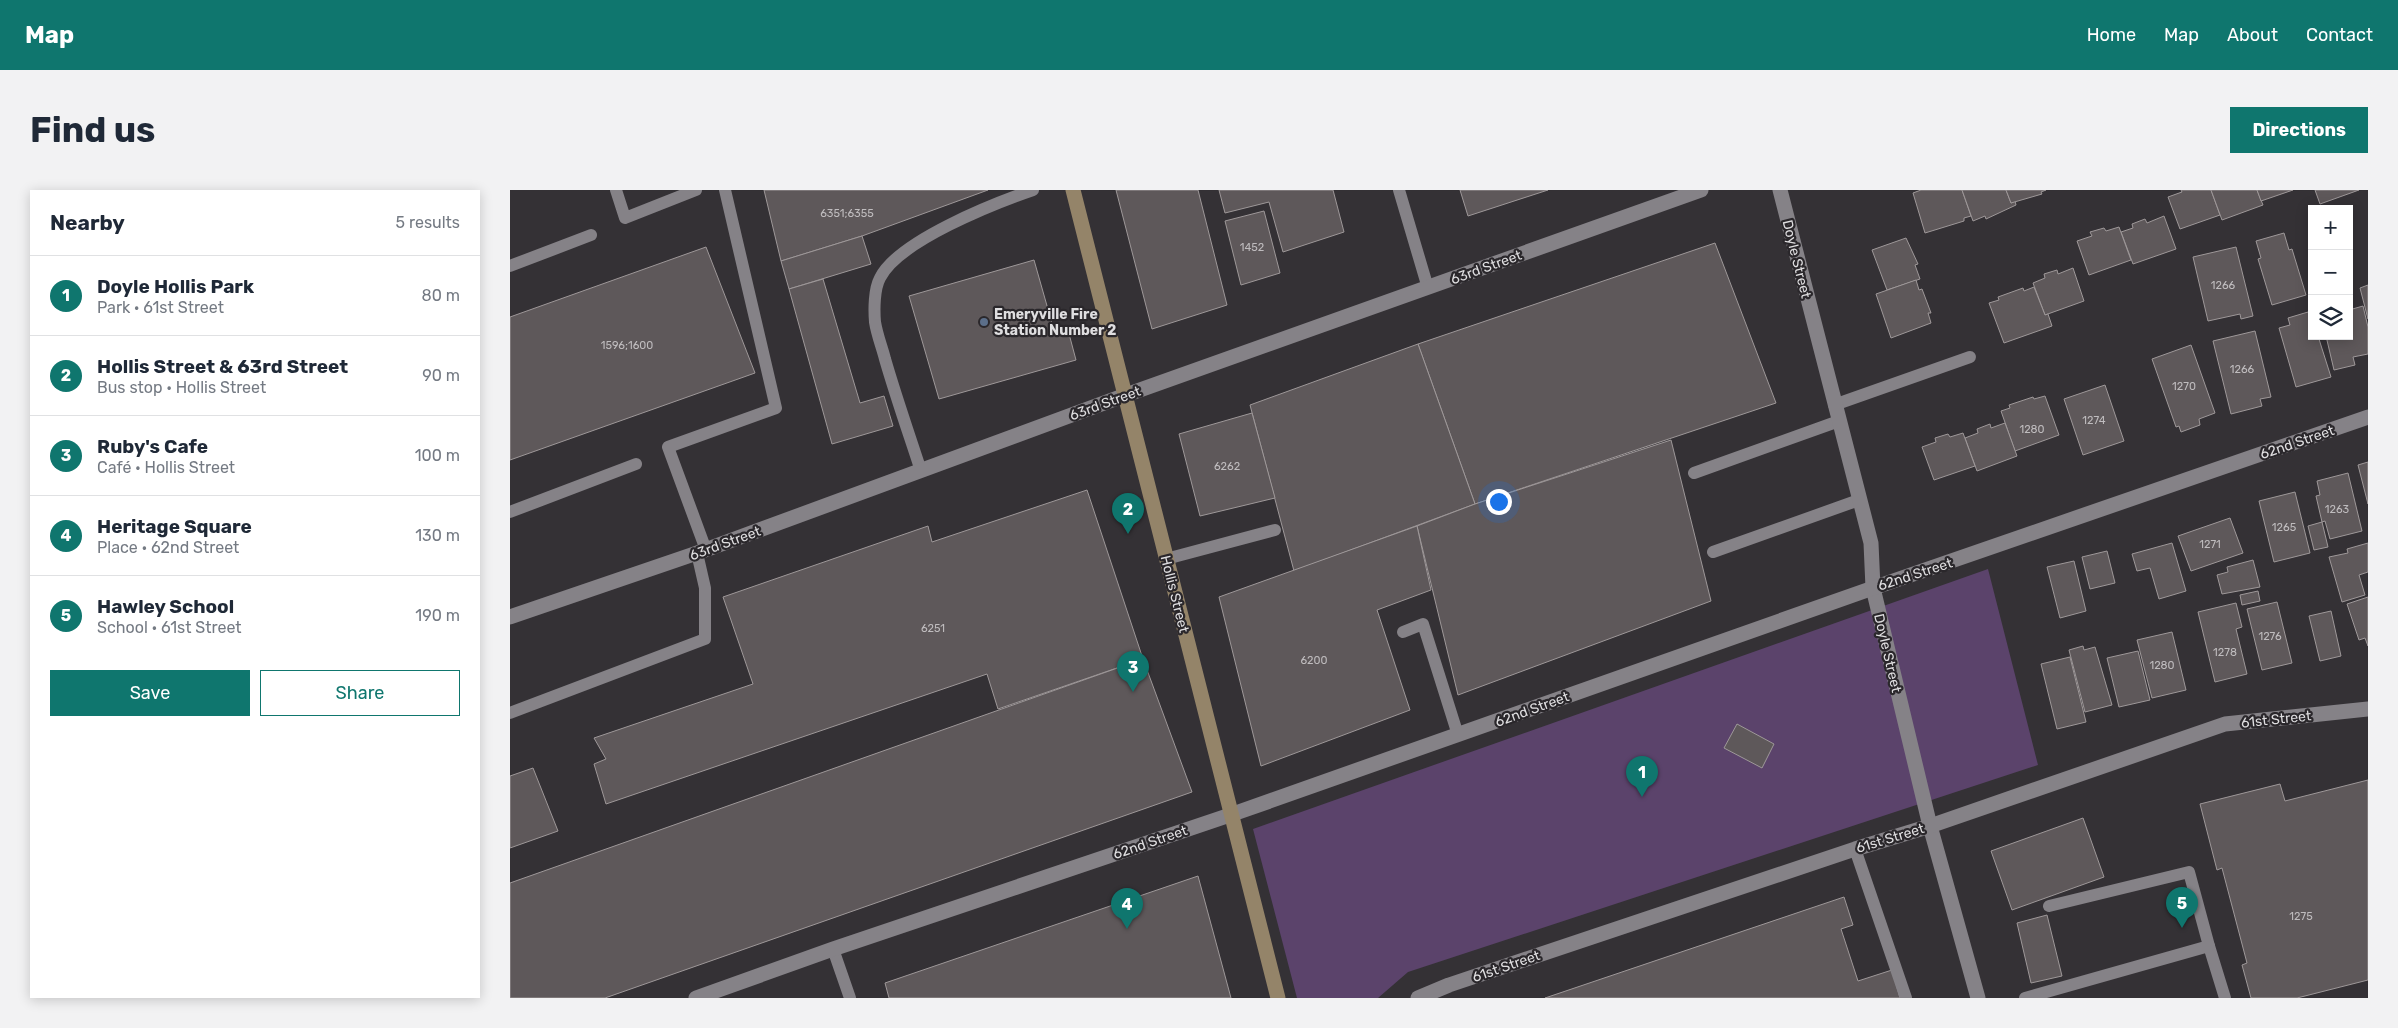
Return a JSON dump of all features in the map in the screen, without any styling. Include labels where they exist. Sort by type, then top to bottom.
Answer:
[{"type":"street","name":"Hollis Street","points":[[1073,190],[1230,815],[1278,998]]},
{"type":"street","name":"63rd Street","points":[[510,617],[701,551],[1124,396],[1700,190]]},
{"type":"street","name":"Doyle Street","points":[[1780,190],[1871,543],[1873,588],[1930,826],[1978,998]]},
{"type":"street","name":"62nd Street","points":[[696,998],[833,949],[1230,815],[1873,588],[2368,417]]},
{"type":"street","name":"61st Street","points":[[1418,998],[1450,985],[1855,848],[1930,826],[2225,724],[2368,709]]},
{"type":"lane","points":[[616,190],[625,218],[696,190]]},
{"type":"lane","points":[[510,713],[704,639],[705,588],[701,551],[668,446],[776,408],[725,190]]},
{"type":"lane","points":[[921,471],[896,396],[875,322],[877,288],[880,276],[896,259],[932,235],[998,202],[1033,190]]},
{"type":"lane","points":[[1399,190],[1428,288]]},
{"type":"lane","points":[[510,266],[591,235]]},
{"type":"lane","points":[[1834,405],[1970,357]]},
{"type":"lane","points":[[1694,473],[1839,421]]},
{"type":"lane","points":[[510,512],[636,464]]},
{"type":"lane","points":[[1713,552],[1859,500]]},
{"type":"lane","points":[[1166,559],[1275,530]]},
{"type":"lane","points":[[1403,632],[1423,624],[1458,735]]},
{"type":"lane","points":[[1855,848],[1906,998]]},
{"type":"lane","points":[[2049,906],[2189,872],[2224,998]]},
{"type":"lane","points":[[2025,998],[2209,946]]},
{"type":"lane","points":[[833,949],[850,998]]},
{"type":"shaded area","points":[[1988,569],[2038,765],[1408,972],[1378,998],[1297,998],[1253,829]]},
{"type":"building","points":[[764,190],[988,190],[862,236],[781,261]]},
{"type":"building","points":[[1116,190],[1198,190],[1227,305],[1152,329]]},
{"type":"building","points":[[1219,190],[1333,190],[1344,232],[1283,252],[1269,202],[1225,213]]},
{"type":"building","points":[[1460,190],[1548,190],[1468,216]]},
{"type":"building","points":[[1921,190],[1962,190],[1971,216],[1964,218],[1964,221],[1925,233],[1913,193]]},
{"type":"building","points":[[1962,190],[2006,190],[2011,203],[2015,201],[2016,205],[1986,219],[1985,216],[1973,221]]},
{"type":"building","points":[[2006,190],[2046,190],[2041,192],[2042,194],[2011,203]]},
{"type":"building","points":[[2181,190],[2211,190],[2220,215],[2180,229],[2168,197],[2182,192]]},
{"type":"building","points":[[2211,190],[2257,190],[2263,205],[2222,220]]},
{"type":"building","points":[[2257,190],[2293,190],[2261,201]]},
{"type":"building","points":[[2315,190],[2359,190],[2320,204]]},
{"type":"building","points":[[1264,211],[1280,273],[1241,285],[1225,221]]},
{"type":"building","points":[[2164,216],[2176,249],[2133,264],[2121,232],[2133,228],[2132,224],[2145,219],[2147,223]]},
{"type":"building","points":[[2119,227],[2131,260],[2089,275],[2077,241],[2092,236],[2090,232],[2104,228],[2106,231]]},
{"type":"building","points":[[2284,233],[2289,250],[2292,249],[2306,295],[2272,305],[2258,259],[2261,258],[2256,241]]},
{"type":"building","points":[[862,236],[871,264],[789,289],[781,261]]},
{"type":"building","points":[[1906,238],[1918,264],[1915,265],[1920,279],[1887,290],[1872,250]]},
{"type":"building","points":[[1715,243],[1776,403],[1475,504],[1418,344]]},
{"type":"building","points":[[706,247],[755,373],[510,460],[510,317]]},
{"type":"building","points":[[2236,247],[2253,316],[2241,319],[2240,314],[2208,321],[2193,257]]},
{"type":"building","name":"Emeryville Fire Station Number 2","points":[[1034,260],[1055,334],[1068,330],[1076,360],[939,399],[909,296]]},
{"type":"building","points":[[2073,268],[2084,301],[2045,315],[2033,283],[2045,278],[2044,274],[2057,270],[2058,274]]},
{"type":"building","points":[[823,279],[860,403],[884,396],[893,426],[832,444],[789,289]]},
{"type":"building","points":[[1916,280],[1919,290],[1922,289],[1931,313],[1928,313],[1931,323],[1891,338],[1876,294]]},
{"type":"building","points":[[2368,285],[2368,319],[2360,288]]},
{"type":"building","points":[[2034,287],[2045,315],[2048,314],[2052,326],[2004,343],[1989,303],[1999,300],[1998,297],[2023,288],[2024,291]]},
{"type":"building","points":[[2363,306],[2368,327],[2368,354],[2353,357],[2355,365],[2334,370],[2327,340],[2353,340],[2353,309]]},
{"type":"building","points":[[2308,312],[2308,340],[2319,340],[2331,377],[2296,387],[2279,328],[2290,325],[2288,318]]},
{"type":"building","points":[[2255,331],[2271,397],[2260,399],[2262,406],[2231,414],[2213,341]]},
{"type":"building","points":[[1418,344],[1475,504],[1294,571],[1250,405]]},
{"type":"building","points":[[2191,345],[2215,413],[2199,419],[2200,425],[2181,432],[2179,426],[2176,427],[2152,359]]},
{"type":"building","points":[[2105,385],[2124,441],[2083,455],[2064,399]]},
{"type":"building","points":[[2045,396],[2059,435],[2015,451],[2001,411],[2010,408],[2009,405],[2033,397],[2034,399]]},
{"type":"building","points":[[1252,413],[1275,498],[1200,516],[1179,434]]},
{"type":"building","points":[[2005,423],[2017,456],[1977,471],[1965,438],[1978,433],[1977,429],[1990,424],[1991,428]]},
{"type":"building","points":[[1963,433],[1975,466],[1934,480],[1922,447],[1936,442],[1935,438],[1948,434],[1950,437]]},
{"type":"building","points":[[1671,440],[1711,601],[1458,695],[1417,526],[1475,504]]},
{"type":"building","points":[[2368,462],[2368,504],[2358,465]]},
{"type":"building","points":[[2348,473],[2362,531],[2330,539],[2325,521],[2322,522],[2316,496],[2320,495],[2317,481]]},
{"type":"building","points":[[1087,490],[1143,659],[998,709],[987,674],[606,804],[594,764],[606,759],[594,738],[753,684],[723,597],[928,526],[932,542]]},
{"type":"building","points":[[2295,492],[2310,553],[2274,562],[2259,501]]},
{"type":"building","points":[[2230,518],[2243,553],[2191,571],[2178,536]]},
{"type":"building","points":[[2322,522],[2328,547],[2314,550],[2308,526]]},
{"type":"building","points":[[1417,526],[1431,590],[1377,610],[1410,710],[1261,766],[1219,597]]},
{"type":"building","points":[[2172,543],[2186,591],[2159,599],[2150,568],[2137,571],[2132,554]]},
{"type":"building","points":[[2368,543],[2368,572],[2359,575],[2365,595],[2342,602],[2329,557],[2348,553],[2347,549]]},
{"type":"building","points":[[2107,551],[2115,583],[2090,589],[2082,557]]},
{"type":"building","points":[[2253,560],[2260,587],[2222,594],[2217,575],[2228,572],[2227,567]]},
{"type":"building","points":[[2074,561],[2086,611],[2060,618],[2047,567]]},
{"type":"building","points":[[2258,591],[2260,601],[2242,605],[2240,595]]},
{"type":"building","points":[[2368,597],[2368,646],[2365,638],[2359,640],[2347,604]]},
{"type":"building","points":[[2277,602],[2292,663],[2262,670],[2247,609]]},
{"type":"building","points":[[2236,603],[2242,627],[2236,629],[2247,674],[2215,682],[2198,612]]},
{"type":"building","points":[[2331,611],[2341,656],[2320,661],[2309,616]]},
{"type":"building","points":[[2172,632],[2186,690],[2152,698],[2137,640]]},
{"type":"building","points":[[2083,646],[2084,650],[2095,647],[2112,705],[2085,712],[2069,650]]},
{"type":"building","points":[[2138,651],[2150,700],[2119,707],[2107,658]]},
{"type":"building","points":[[2070,657],[2086,722],[2057,729],[2041,664]]},
{"type":"building","points":[[1143,659],[1192,792],[605,998],[510,998],[510,883]]},
{"type":"building","points":[[1737,724],[1774,744],[1762,768],[1724,748]]},
{"type":"building","points":[[533,768],[558,831],[510,848],[510,776]]},
{"type":"building","points":[[2368,780],[2368,980],[2297,998],[2251,998],[2242,965],[2247,963],[2222,868],[2217,870],[2200,804],[2280,784],[2285,801]]},
{"type":"building","points":[[2083,818],[2104,877],[2012,910],[1991,851]]},
{"type":"building","points":[[1198,876],[1231,998],[889,998],[885,983]]},
{"type":"building","points":[[1844,897],[1853,925],[1841,929],[1858,981],[1892,970],[1900,998],[1545,998]]},
{"type":"building","points":[[2047,915],[2062,976],[2031,983],[2017,923]]},
{"type":"place","name":"Emeryville Fire Station Number 2","points":[[984,322]]},
{"type":"place","name":"Hollis Street & 63rd Street","points":[[1128,534]]},
{"type":"place","name":"Ruby's Cafe","points":[[1133,692]]},
{"type":"place","name":"Doyle Hollis Park","points":[[1642,797]]},
{"type":"place","name":"Hawley School","points":[[2182,928]]},
{"type":"place","name":"Heritage Square","points":[[1127,929]]}]
